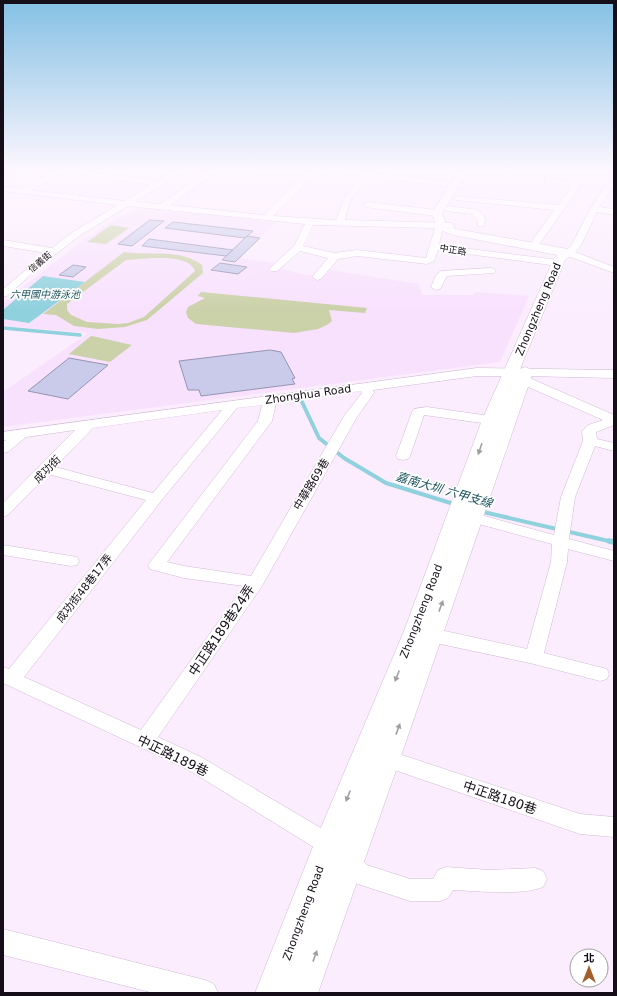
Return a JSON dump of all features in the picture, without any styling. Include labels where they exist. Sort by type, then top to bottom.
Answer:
[{"type":"main road","name":"中正路","points":[[440,216],[446,226]]},
{"type":"main road","name":"中正路","points":[[446,226],[447,216]]},
{"type":"main road","points":[[446,226],[558,248],[568,253]]},
{"type":"main road","points":[[446,226],[453,232],[568,253]]},
{"type":"main road","name":"Zhongzheng Road","points":[[272,993],[328,844],[415,631],[465,516],[518,376],[558,263],[560,258],[568,253],[570,259],[558,292],[518,376],[490,420],[465,516],[431,635],[301,993]]},
{"type":"street","name":"信義街","points":[[3,294],[53,251],[76,234],[106,216]]},
{"type":"street","points":[[250,216],[310,222],[446,226]]},
{"type":"street","points":[[340,223],[341,216]]},
{"type":"street","points":[[479,216],[481,224]]},
{"type":"street","points":[[535,244],[554,216]]},
{"type":"street","points":[[590,216],[575,247],[568,253],[614,270]]},
{"type":"street","points":[[274,269],[298,247],[310,222]]},
{"type":"street","name":"中正路","points":[[446,226],[438,230],[435,247],[522,260],[558,263]]},
{"type":"street","points":[[3,243],[53,251]]},
{"type":"street","points":[[298,247],[334,257],[349,256],[357,253],[431,260],[446,272]]},
{"type":"street","points":[[431,260],[435,247]]},
{"type":"street","points":[[317,277],[334,257]]},
{"type":"street","points":[[436,287],[441,275],[446,272],[491,271]]},
{"type":"street","name":"Zhonghua Road","points":[[3,436],[477,372],[518,376],[614,374]]},
{"type":"street","points":[[518,376],[614,420]]},
{"type":"street","name":"中華路69巷","points":[[256,582],[351,416],[368,393],[366,387]]},
{"type":"street","name":"中正路189巷24弄","points":[[145,740],[256,582],[184,572],[156,565],[265,421],[270,400]]},
{"type":"street","name":"成功街48巷17弄","points":[[8,676],[22,667],[156,498],[234,404]]},
{"type":"street","points":[[403,456],[419,412],[427,411],[490,420]]},
{"type":"street","points":[[534,656],[559,562],[560,543],[568,497],[590,441],[589,431],[614,420]]},
{"type":"street","name":"成功街","points":[[3,512],[47,469],[89,424]]},
{"type":"street","points":[[3,449],[21,434]]},
{"type":"street","points":[[590,441],[614,447]]},
{"type":"street","points":[[47,469],[156,498]]},
{"type":"street","points":[[465,516],[560,543],[614,556]]},
{"type":"street","points":[[3,550],[71,561]]},
{"type":"street","points":[[431,635],[534,656],[600,674]]},
{"type":"street","name":"中正路189巷","points":[[8,676],[25,686],[194,763],[328,844],[348,861],[360,874],[410,890],[440,890],[446,878],[490,881],[535,879]]},
{"type":"street","name":"中正路180巷","points":[[387,758],[580,824],[614,827]]},
{"type":"street","points":[[3,942],[205,993]]},
{"type":"shaded area","points":[[122,216],[226,216],[275,222],[240,258],[285,265],[282,269],[307,275],[322,276],[331,270],[419,284],[422,295],[474,295],[475,292],[529,296],[500,362],[3,427],[3,392],[88,333],[3,326],[3,303],[79,243],[107,224]]},
{"type":"green space","points":[[111,225],[129,228],[106,244],[87,242]]},
{"type":"green space","points":[[124,252],[174,254],[184,256],[202,265],[203,273],[147,320],[125,327],[98,329],[74,326],[56,315],[43,314]],"holes":[[[152,258],[176,259],[188,263],[195,271],[144,317],[128,323],[118,324],[87,322],[71,315],[67,310],[67,304],[126,260]]]},
{"type":"green space","points":[[201,292],[367,308],[365,313],[329,310],[332,321],[327,325],[318,329],[294,333],[196,324],[188,318],[186,312],[188,307],[205,298],[198,296]]},
{"type":"green space","points":[[91,336],[132,345],[110,362],[69,354]]},
{"type":"water","name":"六甲國中游泳池","points":[[43,276],[85,282],[29,323],[3,319],[3,310]]},
{"type":"building","points":[[150,220],[164,221],[132,246],[118,244]]},
{"type":"building","points":[[173,222],[253,231],[245,238],[165,228]]},
{"type":"building","points":[[247,236],[260,238],[235,262],[222,260]]},
{"type":"building","points":[[149,239],[233,250],[226,256],[142,246]]},
{"type":"building","points":[[220,263],[247,267],[238,274],[211,270]]},
{"type":"building","points":[[73,265],[86,267],[73,277],[59,275]]},
{"type":"building","points":[[270,350],[281,352],[295,378],[292,379],[295,384],[201,396],[199,390],[188,390],[179,361]]},
{"type":"building","points":[[69,358],[108,365],[68,399],[28,391]]},
{"type":"waterway","name":"嘉南大圳 六甲支線","points":[[3,328],[80,335]]},
{"type":"waterway","name":"嘉南大圳 六甲支線","points":[[302,402],[319,438],[344,458],[386,483],[457,505]]},
{"type":"waterway","name":"嘉南大圳 六甲支線","points":[[479,511],[613,542]]},
{"type":"waterway","name":"嘉南大圳 六甲支線","points":[[609,541],[614,542]]}]
